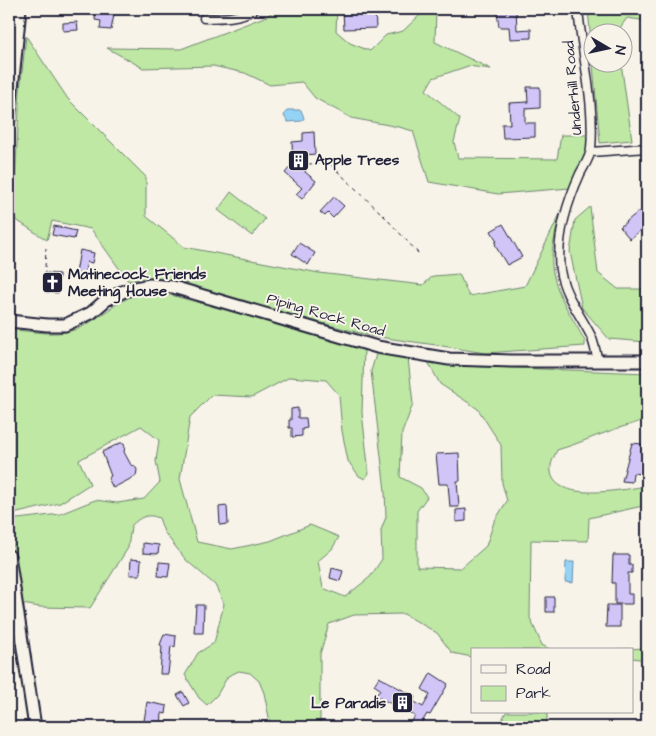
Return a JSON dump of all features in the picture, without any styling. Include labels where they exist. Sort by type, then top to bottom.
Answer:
[{"type":"street","points":[[9,119],[20,9]]},
{"type":"street","points":[[204,18],[237,16],[255,9]]},
{"type":"street","name":"Underhill Road","points":[[578,9],[590,106],[591,152],[580,174],[566,212],[561,239],[560,259],[567,293],[591,337],[598,361]]},
{"type":"street","points":[[591,152],[647,148]]},
{"type":"street","name":"Piping Rock Road","points":[[9,321],[47,326],[65,325],[91,313],[106,300],[126,290],[150,285],[172,287],[377,346],[449,359],[647,362]]},
{"type":"street","points":[[9,556],[35,727]]},
{"type":"path","points":[[308,164],[329,163],[383,215],[418,254]]},
{"type":"path","points":[[44,291],[46,248]]},
{"type":"shaded area","points":[[9,9],[17,9],[9,78]]},
{"type":"green space","points":[[276,9],[337,9],[336,31],[350,43],[370,51],[386,35],[403,31],[421,14],[422,9],[436,9],[435,42],[491,69],[468,66],[433,78],[426,90],[460,119],[454,142],[458,158],[557,159],[561,135],[587,135],[586,151],[570,188],[498,194],[429,182],[413,131],[351,118],[315,98],[302,82],[270,85],[245,73],[213,66],[143,68],[107,48],[181,49],[267,16]]},
{"type":"green space","points":[[588,9],[647,9],[647,21],[627,18],[624,22],[589,22]]},
{"type":"green space","points":[[26,36],[68,99],[146,177],[146,216],[184,247],[319,273],[423,285],[433,276],[459,274],[469,296],[525,286],[560,214],[552,251],[553,273],[562,299],[585,341],[585,346],[485,353],[371,336],[220,296],[173,281],[150,277],[128,281],[91,229],[52,221],[47,240],[13,218],[20,90]]},
{"type":"green space","points":[[594,72],[622,72],[632,140],[600,143]]},
{"type":"green space","points":[[231,192],[265,219],[252,236],[218,210]]},
{"type":"green space","points":[[590,207],[598,273],[618,289],[647,289],[647,342],[609,339],[582,308],[570,252],[575,220]]},
{"type":"green space","points":[[158,293],[171,295],[364,348],[362,413],[369,473],[365,479],[359,476],[348,461],[342,431],[339,395],[326,380],[290,377],[252,397],[212,395],[190,417],[180,479],[197,542],[232,549],[270,541],[310,525],[339,537],[332,549],[318,561],[323,588],[345,597],[370,577],[382,559],[381,530],[386,517],[385,491],[371,371],[377,351],[408,358],[413,404],[402,433],[400,477],[421,488],[427,497],[417,511],[417,567],[461,568],[486,546],[494,522],[507,501],[502,483],[501,445],[478,409],[440,384],[428,362],[464,366],[647,373],[647,417],[634,424],[557,450],[551,465],[553,478],[561,486],[573,490],[589,492],[647,486],[647,505],[589,518],[588,541],[531,540],[530,618],[542,645],[547,648],[471,648],[471,657],[452,653],[437,633],[404,614],[354,615],[329,624],[320,654],[320,727],[271,727],[264,693],[259,681],[250,673],[239,671],[228,676],[217,695],[207,705],[199,698],[185,675],[198,653],[214,643],[224,604],[215,585],[186,560],[164,532],[159,518],[144,517],[137,520],[131,526],[128,548],[90,608],[40,607],[22,604],[9,520],[60,514],[95,500],[117,503],[144,499],[160,482],[156,461],[159,440],[141,426],[79,460],[90,484],[60,503],[9,515],[9,330],[58,333],[74,330],[128,298]]},
{"type":"green space","points":[[647,648],[647,660],[634,658],[634,649]]},
{"type":"green space","points":[[505,714],[547,714],[547,727],[489,727],[500,723]]},
{"type":"water","points":[[287,110],[301,110],[304,118],[302,121],[288,122],[284,116]]},
{"type":"water","points":[[566,562],[574,562],[573,583],[565,582]]},
{"type":"building","points":[[96,9],[115,10],[111,30],[100,29],[101,21],[95,20]]},
{"type":"building","points":[[507,9],[516,9],[517,30],[531,29],[531,38],[510,39],[509,27],[499,27],[497,12],[507,12]]},
{"type":"building","points":[[375,10],[376,28],[344,29],[343,11]]},
{"type":"building","points":[[77,22],[78,30],[63,31],[63,23]]},
{"type":"building","points":[[527,87],[540,87],[540,108],[525,109],[525,123],[535,123],[535,137],[503,138],[502,124],[510,124],[509,103],[528,102]]},
{"type":"building","name":"Apple Trees","points":[[314,132],[315,154],[305,155],[305,172],[316,181],[302,199],[296,194],[302,188],[285,173],[293,164],[292,142],[303,141],[303,133]]},
{"type":"building","points":[[334,197],[344,206],[333,218],[328,213],[325,216],[320,212]]},
{"type":"building","points":[[639,211],[647,221],[647,225],[630,239],[620,227]]},
{"type":"building","points":[[503,224],[522,257],[507,265],[496,247],[495,242],[497,241],[491,231]]},
{"type":"building","points":[[54,226],[76,231],[74,239],[52,235]]},
{"type":"building","points":[[299,243],[315,253],[308,265],[292,254]]},
{"type":"building","points":[[80,250],[94,253],[92,263],[87,262],[84,275],[76,273]]},
{"type":"building","name":"Matinecock Friends Meeting House","points":[[47,273],[59,274],[58,293],[46,292]]},
{"type":"building","points":[[298,408],[298,418],[306,418],[307,428],[302,429],[302,436],[292,437],[292,428],[289,428],[291,409]]},
{"type":"building","points":[[120,443],[124,443],[124,452],[131,465],[135,466],[137,470],[136,476],[113,488],[108,478],[111,476],[102,452]]},
{"type":"building","points":[[632,443],[642,444],[640,474],[633,473],[632,482],[622,481]]},
{"type":"building","points":[[459,453],[460,481],[457,481],[459,507],[450,507],[448,484],[439,484],[436,454]]},
{"type":"building","points":[[227,506],[228,524],[220,525],[219,507]]},
{"type":"building","points":[[466,509],[466,521],[456,522],[456,510]]},
{"type":"building","points":[[143,543],[159,545],[158,554],[143,553]]},
{"type":"building","points":[[613,555],[629,555],[629,565],[632,565],[632,573],[628,573],[628,594],[632,594],[632,604],[615,604],[615,583],[612,583]]},
{"type":"building","points":[[131,559],[141,560],[140,575],[130,575]]},
{"type":"building","points":[[159,562],[170,563],[168,577],[158,576]]},
{"type":"building","points":[[332,568],[343,571],[340,581],[330,578]]},
{"type":"building","points":[[546,597],[554,597],[554,612],[546,612]]},
{"type":"building","points":[[196,605],[204,605],[203,633],[194,633]]},
{"type":"building","points":[[607,605],[620,605],[620,627],[606,627]]},
{"type":"building","points":[[164,634],[176,636],[175,647],[171,646],[168,674],[160,674],[162,646],[160,645]]},
{"type":"building","points":[[431,673],[448,684],[430,715],[427,714],[419,727],[411,723],[415,716],[376,696],[380,689],[374,685],[379,677],[415,697],[413,701],[423,707],[430,695],[422,689]]},
{"type":"building","points":[[183,692],[189,703],[184,706],[177,695]]},
{"type":"building","points":[[147,702],[167,706],[166,714],[162,713],[161,727],[143,727]]},
{"type":"place","name":"Apple Trees","points":[[299,160]]},
{"type":"place","name":"Matinecock Friends Meeting House","points":[[52,283]]},
{"type":"place","name":"Le Paradis","points":[[402,703]]}]
